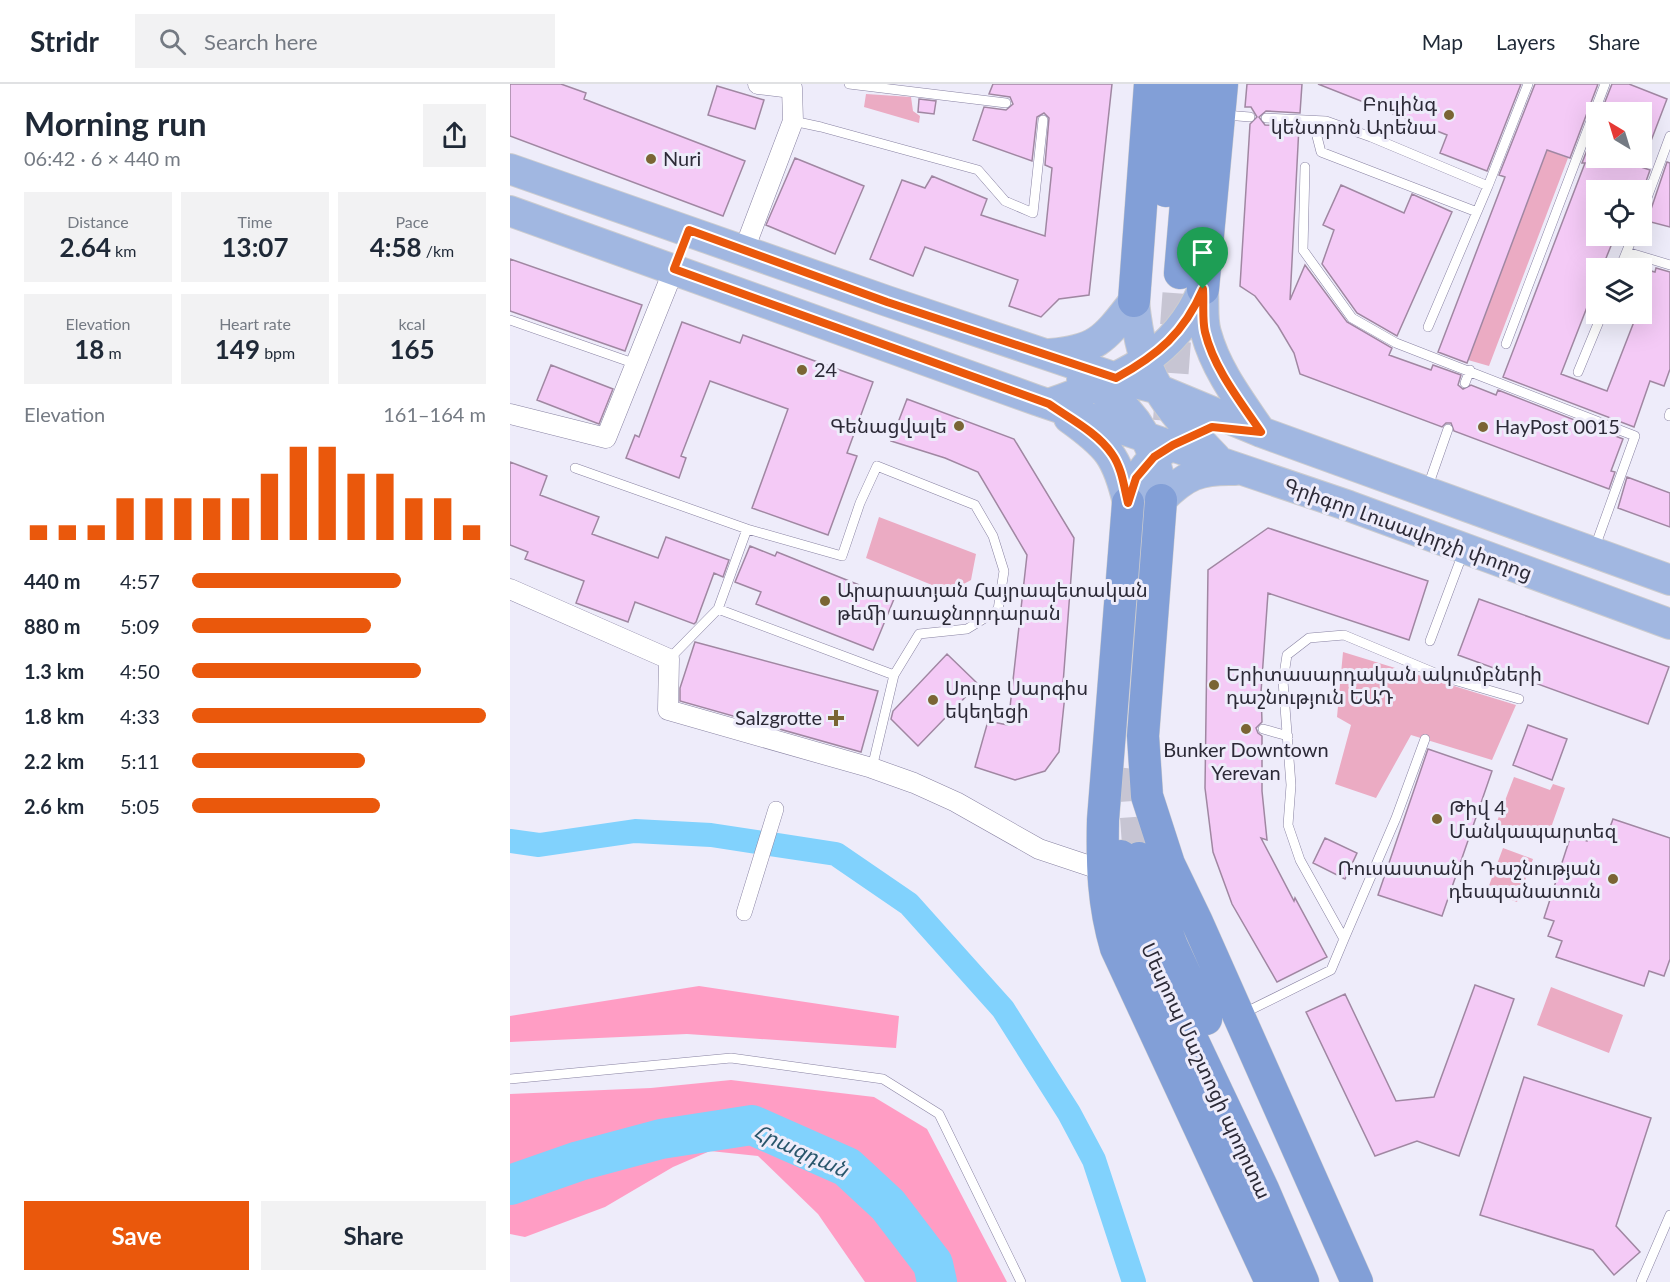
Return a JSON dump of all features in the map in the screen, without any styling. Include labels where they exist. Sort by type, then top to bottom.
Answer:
[{"type":"highway","points":[[1134,301],[1150,84]]},
{"type":"highway","points":[[1172,84],[1181,278]]},
{"type":"highway","points":[[1181,278],[1196,84]]},
{"type":"highway","points":[[1181,278],[1220,99]]},
{"type":"highway","points":[[1161,500],[1143,736],[1147,796],[1169,864],[1239,1015],[1357,1282]]},
{"type":"highway","points":[[1128,503],[1103,820],[1121,861],[1106,914],[1116,948],[1271,1282]]},
{"type":"highway","name":"Մեսրոպ Մաշտոցի պողոտա","points":[[1121,861],[1129,901],[1138,925],[1286,1240],[1303,1282]]},
{"type":"highway","name":"Մեսրոպ Մաշտոցի պողոտա","points":[[1121,861],[1172,946],[1309,1242],[1324,1282]]},
{"type":"main road","points":[[510,169],[689,230],[887,302],[1047,354],[1105,382],[1121,405],[1166,443]]},
{"type":"main road","points":[[510,211],[1049,404],[1091,434],[1112,453],[1122,475],[1128,503]]},
{"type":"main road","points":[[1150,375],[1173,338],[1192,314],[1181,278]]},
{"type":"main road","points":[[1181,278],[1230,387],[1261,432]]},
{"type":"main road","points":[[1047,354],[1070,352],[1095,344],[1113,327],[1134,301]]},
{"type":"main road","points":[[1134,301],[1166,443],[1160,477],[1161,500]]},
{"type":"main road","name":"Գրիգոր Լուսավորչի փողոց","points":[[1105,382],[1150,375],[1261,432],[1670,580]]},
{"type":"main road","points":[[1049,404],[1105,382]]},
{"type":"main road","name":"Գրիգոր Լուսավորչի փողոց","points":[[1049,404],[1465,548],[1670,624]]},
{"type":"main road","points":[[1128,503],[1136,478],[1166,443],[1212,427],[1261,432]]},
{"type":"main road","points":[[1161,500],[1180,480],[1230,465]]},
{"type":"street","points":[[744,250],[793,122],[791,86],[758,84]]},
{"type":"street","points":[[510,414],[606,438],[674,269]]},
{"type":"street","points":[[510,589],[669,659],[668,710],[872,768],[914,783],[956,802],[1039,849],[1121,861]]},
{"type":"street","points":[[744,913],[776,809]]},
{"type":"lane","points":[[849,84],[1006,103]]},
{"type":"lane","points":[[1428,327],[1488,186],[1528,84]]},
{"type":"lane","points":[[1506,344],[1605,84]]},
{"type":"lane","points":[[1220,99],[1250,117]]},
{"type":"lane","points":[[1266,118],[1326,121],[1371,137],[1488,186]]},
{"type":"lane","points":[[793,122],[821,127],[978,170],[1005,201],[1033,213],[1043,120]]},
{"type":"lane","points":[[1313,121],[1321,152],[1477,212]]},
{"type":"lane","points":[[1652,184],[1670,136]]},
{"type":"lane","points":[[1305,167],[1303,250],[1352,318],[1396,343],[1635,436],[1593,553]]},
{"type":"lane","points":[[674,269],[689,230]]},
{"type":"lane","points":[[1624,258],[1629,246]]},
{"type":"lane","points":[[1627,252],[1670,266]]},
{"type":"lane","points":[[510,321],[636,364]]},
{"type":"lane","points":[[1578,372],[1598,324]]},
{"type":"lane","points":[[1465,383],[1470,370]]},
{"type":"lane","points":[[1425,492],[1448,429]]},
{"type":"lane","points":[[575,468],[747,529],[842,556],[860,503],[877,466],[975,504],[993,536],[1004,571],[998,610],[968,629],[919,634],[894,675],[872,768]]},
{"type":"lane","points":[[669,659],[718,609],[747,529]]},
{"type":"lane","points":[[1430,641],[1465,548]]},
{"type":"lane","points":[[718,609],[894,675]]},
{"type":"lane","points":[[1344,939],[1300,860],[1288,825],[1291,785],[1283,681],[1287,655],[1309,638],[1344,635],[1447,678],[1519,699]]},
{"type":"lane","points":[[1263,729],[1288,736]]},
{"type":"lane","points":[[1239,1015],[1331,970],[1396,818],[1425,739]]},
{"type":"lane","points":[[510,1079],[731,1058],[883,1079],[939,1114],[1021,1282]]},
{"type":"lane","points":[[1641,1282],[1670,1215]]},
{"type":"shaded area","points":[[866,94],[911,97],[913,111],[920,116],[919,123],[864,107]]},
{"type":"shaded area","points":[[1547,150],[1568,158],[1489,366],[1468,360]]},
{"type":"shaded area","points":[[879,517],[976,554],[971,580],[949,592],[866,558]]},
{"type":"shaded area","points":[[1343,652],[1516,705],[1492,760],[1411,735],[1376,798],[1335,784],[1351,725],[1337,717]]},
{"type":"shaded area","points":[[1514,777],[1550,790],[1553,784],[1565,788],[1548,836],[1531,830],[1527,838],[1495,827]]},
{"type":"shaded area","points":[[1503,848],[1533,859],[1517,902],[1487,891]]},
{"type":"shaded area","points":[[699,986],[899,1016],[896,1048],[687,1034],[510,1042],[510,1016]]},
{"type":"shaded area","points":[[1551,987],[1623,1015],[1609,1053],[1537,1025]]},
{"type":"shaded area","points":[[731,1080],[874,1097],[927,1129],[1007,1282],[865,1282],[818,1214],[758,1156],[710,1151],[673,1167],[605,1207],[525,1237],[510,1234],[510,1094],[651,1088]]},
{"type":"building","points":[[510,84],[561,84],[586,93],[584,99],[745,161],[723,216],[510,136]]},
{"type":"building","points":[[993,84],[1112,84],[1089,295],[1059,299],[1041,317],[1009,306],[1018,280],[925,247],[913,276],[870,259],[902,180],[925,188],[932,176],[987,199],[981,215],[1045,236],[1052,168],[1045,165],[1049,118],[1044,113],[1037,117],[1032,161],[973,140],[984,107],[1006,110],[1013,104],[1010,97],[989,94]]},
{"type":"building","points":[[1247,84],[1302,84],[1300,113],[1266,111],[1259,117],[1265,125],[1299,126],[1290,300],[1305,265],[1347,322],[1392,348],[1389,355],[1431,370],[1433,365],[1461,375],[1458,385],[1463,389],[1471,385],[1496,395],[1498,390],[1623,439],[1611,471],[1615,472],[1609,489],[1454,431],[1451,423],[1446,423],[1442,427],[1300,374],[1294,353],[1278,326],[1255,296],[1240,286],[1250,124],[1257,117],[1251,107],[1245,107]]},
{"type":"building","name":"Բուլինգ կենտրոն Արենա","points":[[1318,84],[1521,84],[1487,171],[1440,153],[1447,135]]},
{"type":"building","points":[[1535,84],[1598,84],[1591,102],[1586,102],[1586,116],[1570,158],[1547,150],[1467,363],[1438,352],[1505,177],[1499,175]]},
{"type":"building","points":[[1612,84],[1629,84],[1667,99],[1652,138],[1652,102],[1605,102]]},
{"type":"building","points":[[717,86],[764,100],[755,129],[708,115]]},
{"type":"building","points":[[919,99],[936,101],[934,114],[918,112]]},
{"type":"building","points":[[1586,153],[1586,168],[1644,168],[1650,170],[1646,180],[1586,180],[1586,246],[1611,246],[1606,258],[1586,258],[1586,310],[1561,374],[1607,391],[1633,324],[1652,324],[1652,271],[1655,272],[1656,268],[1670,272],[1670,369],[1664,386],[1650,381],[1634,427],[1503,377],[1585,163],[1582,163]]},
{"type":"building","points":[[795,158],[864,186],[835,254],[766,225]]},
{"type":"building","points":[[1667,162],[1670,163],[1670,227],[1652,222],[1652,206]]},
{"type":"building","points":[[1341,185],[1404,213],[1412,194],[1452,212],[1397,336],[1357,313],[1322,264],[1334,230],[1323,225]]},
{"type":"building","points":[[510,259],[642,305],[625,351],[510,311]]},
{"type":"building","points":[[682,322],[740,343],[743,335],[873,382],[847,453],[857,456],[828,535],[752,508],[788,409],[710,381],[681,456],[686,458],[679,478],[626,458],[635,435],[639,437]]},
{"type":"building","points":[[551,365],[613,389],[599,424],[537,400]]},
{"type":"building","points":[[907,399],[1014,439],[1074,538],[1063,684],[1066,685],[1059,752],[1045,771],[1015,780],[975,767],[988,721],[1008,725],[1027,555],[978,472],[945,458],[891,441]]},
{"type":"building","points":[[510,462],[547,476],[540,495],[599,517],[592,534],[658,558],[666,537],[729,560],[723,577],[714,573],[696,622],[694,624],[635,602],[628,622],[576,603],[584,581],[525,559],[528,552],[510,545]]},
{"type":"building","points":[[1627,477],[1670,493],[1670,527],[1618,508]]},
{"type":"building","points":[[1268,528],[1428,581],[1409,640],[1268,593],[1261,692],[1262,722],[1256,728],[1262,736],[1262,791],[1267,840],[1261,838],[1327,957],[1277,982],[1232,904],[1213,852],[1205,788],[1208,570]]},
{"type":"building","name":"Արարատյան Հայրապետական թեմի առաջնորդարան","points":[[750,546],[775,556],[777,552],[894,599],[873,650],[756,604],[761,592],[735,582]]},
{"type":"building","points":[[1479,599],[1669,667],[1648,724],[1458,655]]},
{"type":"building","points":[[695,642],[878,691],[861,752],[680,701],[680,688]]},
{"type":"building","name":"Սուրբ Սարգիս եկեղեցի","points":[[947,654],[978,684],[918,746],[891,719],[893,711]]},
{"type":"building","points":[[1528,725],[1567,739],[1552,780],[1513,765]]},
{"type":"building","points":[[1428,749],[1492,771],[1442,916],[1378,895]]},
{"type":"building","name":"Ռուսաստանի Դաշնության դեսպանատուն","points":[[1613,819],[1670,838],[1670,959],[1664,976],[1649,971],[1644,986],[1556,957],[1562,941],[1548,936],[1554,921],[1544,918],[1571,835],[1587,841],[1592,825],[1609,830]]},
{"type":"building","points":[[1325,838],[1357,853],[1345,879],[1313,863]]},
{"type":"building","points":[[1475,985],[1514,999],[1459,1156],[1417,1141],[1375,1156],[1306,1012],[1345,994],[1396,1101],[1434,1097]]},
{"type":"building","points":[[1524,1077],[1651,1118],[1616,1226],[1640,1252],[1614,1275],[1593,1250],[1480,1215]]},
{"type":"waterway","points":[[510,841],[539,845],[635,831],[711,835],[836,854],[909,904],[1003,1009],[1069,1113],[1094,1160],[1134,1282]]},
{"type":"waterway","name":"Հրազդան","points":[[510,1185],[579,1161],[661,1139],[752,1125],[847,1167],[888,1205],[933,1264],[937,1282]]},
{"type":"tunnel","points":[[1169,421],[1180,273]]},
{"type":"tunnel","points":[[1136,769],[1134,790],[1139,858]]},
{"type":"place","name":"Բուլինգ կենտրոն Արենա","points":[[1449,115]]},
{"type":"place","name":"Nuri","points":[[651,159]]},
{"type":"place","name":"24","points":[[802,370]]},
{"type":"place","name":"Գենացվալե","points":[[959,426]]},
{"type":"place","name":"HayPost 0015","points":[[1483,427]]},
{"type":"place","name":"Արարատյան Հայրապետական թեմի առաջնորդարան","points":[[825,601]]},
{"type":"place","name":"Երիտասարդական ակումբների դաշնություն ԵԱԴ","points":[[1214,685]]},
{"type":"place","name":"Սուրբ Սարգիս եկեղեցի","points":[[933,700]]},
{"type":"place","name":"Salzgrotte","points":[[836,718]]},
{"type":"place","name":"Bunker Downtown Yerevan","points":[[1246,729]]},
{"type":"place","name":"Թիվ 4 Մանկապարտեզ","points":[[1437,819]]},
{"type":"place","name":"Ռուսաստանի Դաշնության դեսպանատուն","points":[[1613,879]]},
{"type":"route","points":[[689,230],[887,302],[1116,378],[1144,363],[1173,338],[1192,314],[1203,289],[1205,332],[1214,355],[1230,387],[1261,432],[1212,427],[1193,434],[1154,457],[1136,478],[1128,503],[1122,475],[1112,453],[1091,434],[1049,404],[674,269],[689,230]]}]
